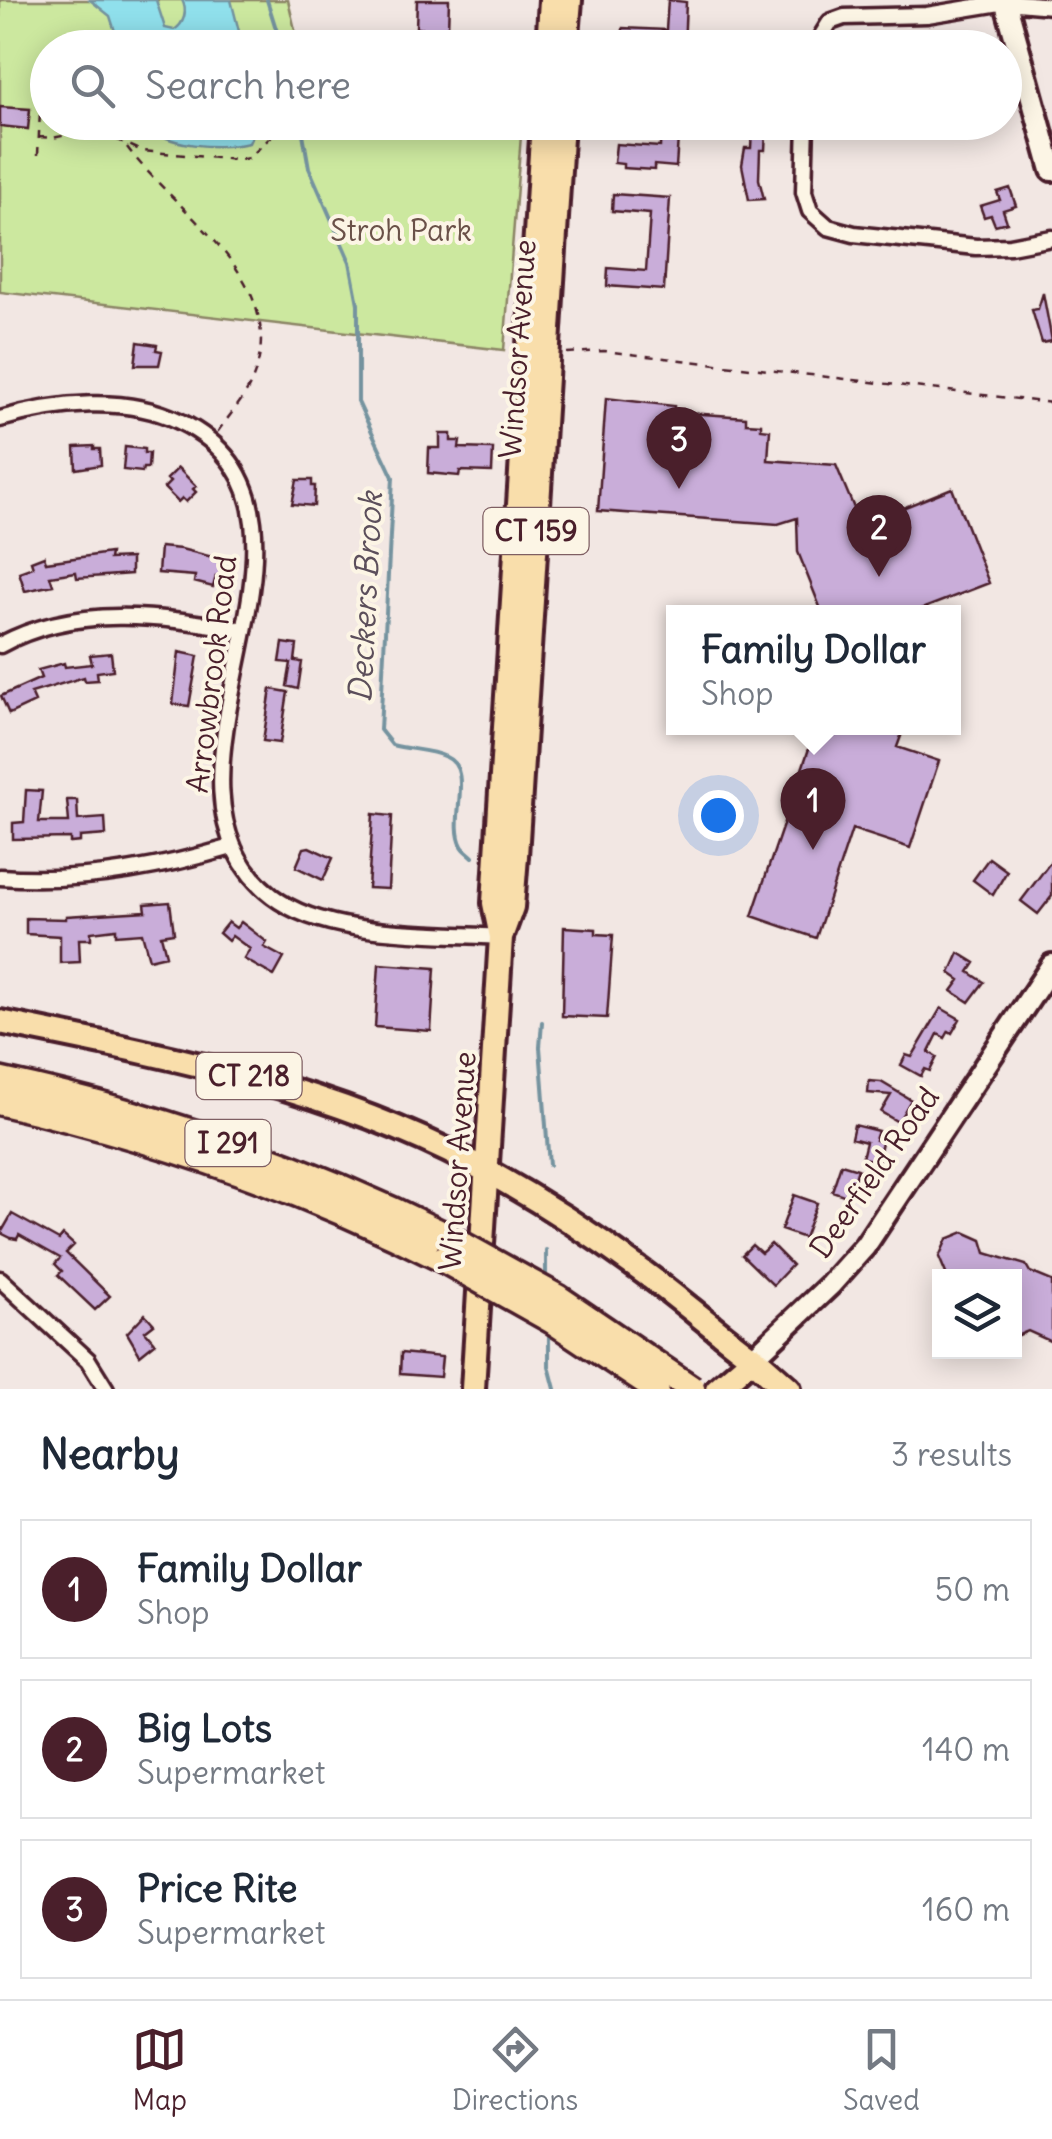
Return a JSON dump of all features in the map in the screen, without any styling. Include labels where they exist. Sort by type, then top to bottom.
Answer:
[{"type":"highway","name":"I 291","points":[[0,1081],[103,1105],[221,1140],[343,1188],[444,1247],[594,1321],[692,1389]]},
{"type":"highway","name":"I 291","points":[[0,1102],[104,1128],[232,1167],[444,1247],[656,1389]]},
{"type":"highway","points":[[753,1358],[788,1389]]},
{"type":"main road","points":[[551,0],[556,30]]},
{"type":"main road","points":[[562,30],[570,0]]},
{"type":"main road","name":"Windsor Avenue","points":[[474,1389],[501,937],[512,907],[509,824],[548,195],[545,140]]},
{"type":"main road","name":"Windsor Avenue","points":[[548,195],[559,140]]},
{"type":"main road","name":"CT 218","points":[[0,1022],[268,1081],[375,1119],[486,1171]]},
{"type":"main road","points":[[486,1171],[601,1242],[753,1358]]},
{"type":"main road","name":"Deerfield Road","points":[[717,1389],[753,1358]]},
{"type":"street","points":[[1006,1],[1014,30]]},
{"type":"street","points":[[825,30],[830,22],[844,18],[927,15],[1006,1],[1052,6]]},
{"type":"street","points":[[1022,60],[1052,170]]},
{"type":"street","points":[[805,140],[804,192],[810,211],[828,227],[854,234],[976,248],[1052,238]]},
{"type":"street","name":"Arrowbrook Road","points":[[0,420],[51,408],[135,406],[164,413],[211,440],[233,464],[248,493],[254,517],[254,555],[222,766],[221,808],[232,848],[250,874],[273,896],[302,914],[334,925],[501,937]]},
{"type":"street","points":[[0,645],[56,622],[123,615],[242,630]]},
{"type":"street","points":[[0,877],[106,874],[177,864],[232,848]]},
{"type":"street","name":"Deerfield Road","points":[[753,1358],[820,1296],[866,1246],[1052,965]]},
{"type":"street","points":[[0,1279],[88,1360],[106,1389]]},
{"type":"path","points":[[38,155],[39,140]]},
{"type":"path","points":[[119,140],[218,241],[257,306],[258,360],[251,384],[211,440]]},
{"type":"path","points":[[126,146],[238,160],[249,158],[268,140]]},
{"type":"path","points":[[564,353],[604,352],[1052,404]]},
{"type":"green space","name":"Stroh Park","points":[[0,0],[288,0],[295,30],[30,30],[30,140],[521,140],[504,350],[0,292]]},
{"type":"water","points":[[90,0],[156,0],[165,28],[174,30],[115,30],[110,16]]},
{"type":"water","points":[[182,0],[231,0],[239,30],[174,30],[184,17]]},
{"type":"water","points":[[172,140],[250,140],[224,146]]},
{"type":"building","points":[[417,0],[449,0],[448,30],[416,28]]},
{"type":"building","points":[[668,0],[686,2],[685,30],[666,30]]},
{"type":"building","points":[[0,107],[30,109],[28,129],[0,126]]},
{"type":"building","points":[[660,140],[678,140],[676,167],[623,168],[623,164],[614,163],[616,144],[660,147]]},
{"type":"building","points":[[751,140],[766,140],[765,150],[760,150],[759,179],[764,199],[749,200],[742,165],[745,148],[751,148]]},
{"type":"building","points":[[1010,188],[1016,206],[1003,210],[1007,222],[995,225],[991,215],[984,217],[980,206],[1000,200],[997,192]]},
{"type":"building","points":[[613,194],[670,198],[664,290],[607,286],[608,268],[646,271],[650,214],[612,211]]},
{"type":"building","points":[[1043,293],[1052,341],[1042,343],[1032,310],[1038,309]]},
{"type":"building","points":[[138,342],[157,345],[156,350],[162,351],[159,365],[135,365]]},
{"type":"building","points":[[606,398],[674,406],[674,412],[746,417],[746,423],[761,424],[761,429],[770,430],[768,460],[836,465],[861,525],[952,488],[989,583],[932,605],[819,605],[798,552],[797,518],[778,524],[598,511]]},
{"type":"building","points":[[440,434],[451,434],[451,441],[460,441],[459,448],[493,449],[492,472],[460,471],[459,476],[428,473],[429,448],[440,448]]},
{"type":"building","points":[[75,447],[100,449],[101,465],[76,469]]},
{"type":"building","points":[[125,447],[149,453],[148,468],[142,472],[123,470]]},
{"type":"building","points":[[178,468],[196,486],[196,492],[186,502],[182,498],[178,502],[164,488]]},
{"type":"building","points":[[297,480],[312,480],[314,506],[292,504]]},
{"type":"building","points":[[160,547],[224,560],[220,577],[216,576],[213,587],[194,582],[195,576],[158,573]]},
{"type":"building","points":[[110,553],[109,559],[131,558],[131,574],[77,578],[76,572],[50,576],[53,585],[25,591],[19,572],[33,567],[31,561],[44,556],[46,562]]},
{"type":"building","points":[[283,643],[297,645],[295,661],[302,662],[298,689],[287,686],[291,663],[280,662]]},
{"type":"building","points":[[179,652],[198,656],[189,706],[173,704]]},
{"type":"building","points":[[111,653],[113,670],[97,672],[98,680],[85,681],[84,677],[31,693],[35,702],[9,714],[1,696],[41,678],[38,670],[64,663],[65,667],[92,664],[90,655]]},
{"type":"building","points":[[271,689],[288,692],[280,743],[263,741]]},
{"type":"building","points":[[814,735],[901,735],[897,747],[939,761],[910,848],[852,829],[816,938],[752,916]]},
{"type":"building","points":[[26,790],[42,791],[39,822],[69,822],[67,800],[77,800],[78,820],[105,818],[106,835],[80,837],[80,842],[70,843],[70,838],[13,839],[13,823],[24,822]]},
{"type":"building","points":[[373,814],[392,816],[388,889],[368,888]]},
{"type":"building","points":[[304,848],[333,858],[323,880],[296,867]]},
{"type":"building","points":[[989,858],[1007,871],[993,895],[973,880]]},
{"type":"building","points":[[1052,860],[1052,896],[1038,914],[1021,901]]},
{"type":"building","points":[[170,902],[174,933],[161,935],[166,955],[149,959],[142,933],[116,935],[116,929],[91,932],[91,939],[79,939],[80,962],[60,963],[60,936],[26,934],[26,918],[66,919],[146,911],[145,904]]},
{"type":"building","points":[[228,922],[236,928],[241,922],[267,942],[264,947],[284,958],[274,976],[244,959],[250,949],[232,936],[228,941],[219,933]]},
{"type":"building","points":[[564,927],[596,929],[596,934],[613,935],[607,1018],[562,1016]]},
{"type":"building","points":[[959,953],[975,963],[969,972],[984,982],[969,1002],[952,991],[960,980],[950,973]]},
{"type":"building","points":[[379,964],[435,968],[431,1031],[375,1027]]},
{"type":"building","points":[[941,1008],[960,1019],[945,1038],[938,1034],[929,1052],[937,1057],[930,1071],[925,1069],[921,1076],[901,1065],[906,1055],[912,1057]]},
{"type":"building","points":[[869,1081],[881,1082],[911,1100],[898,1122],[881,1112],[891,1095],[868,1093]]},
{"type":"building","points":[[854,1125],[878,1131],[875,1140],[882,1142],[878,1161],[862,1158],[866,1142],[851,1138]]},
{"type":"building","points":[[841,1164],[858,1169],[849,1197],[832,1191]]},
{"type":"building","points":[[794,1195],[817,1203],[804,1238],[781,1230]]},
{"type":"building","points":[[12,1214],[59,1240],[63,1235],[74,1245],[66,1253],[110,1296],[95,1310],[58,1275],[62,1271],[55,1264],[60,1258],[19,1235],[17,1239],[1,1233]]},
{"type":"building","points":[[964,1232],[982,1240],[986,1253],[1026,1265],[1030,1272],[1052,1281],[1052,1342],[1028,1331],[1022,1334],[1022,1269],[944,1269],[939,1257],[947,1239]]},
{"type":"building","points":[[771,1244],[792,1265],[773,1285],[742,1255],[752,1245],[761,1253]]},
{"type":"building","points":[[145,1314],[154,1324],[145,1331],[155,1343],[140,1355],[127,1333]]},
{"type":"building","points":[[401,1353],[442,1357],[440,1377],[400,1374]]},
{"type":"waterway","name":"Deckers Brook","points":[[267,0],[276,30]]},
{"type":"waterway","name":"Deckers Brook","points":[[304,140],[309,168],[350,262],[358,304],[358,402],[393,477],[380,730],[392,745],[433,752],[454,763],[460,784],[458,835],[473,857]]},
{"type":"waterway","name":"Deckers Brook","points":[[542,1022],[540,1047],[549,1165]]},
{"type":"waterway","name":"Deckers Brook","points":[[546,1250],[546,1280]]},
{"type":"waterway","name":"Deckers Brook","points":[[549,1330],[549,1366],[555,1389]]},
{"type":"place","name":"Price Rite","points":[[679,489]]},
{"type":"place","name":"Big Lots","points":[[879,577]]},
{"type":"place","name":"Family Dollar","points":[[813,850]]}]
